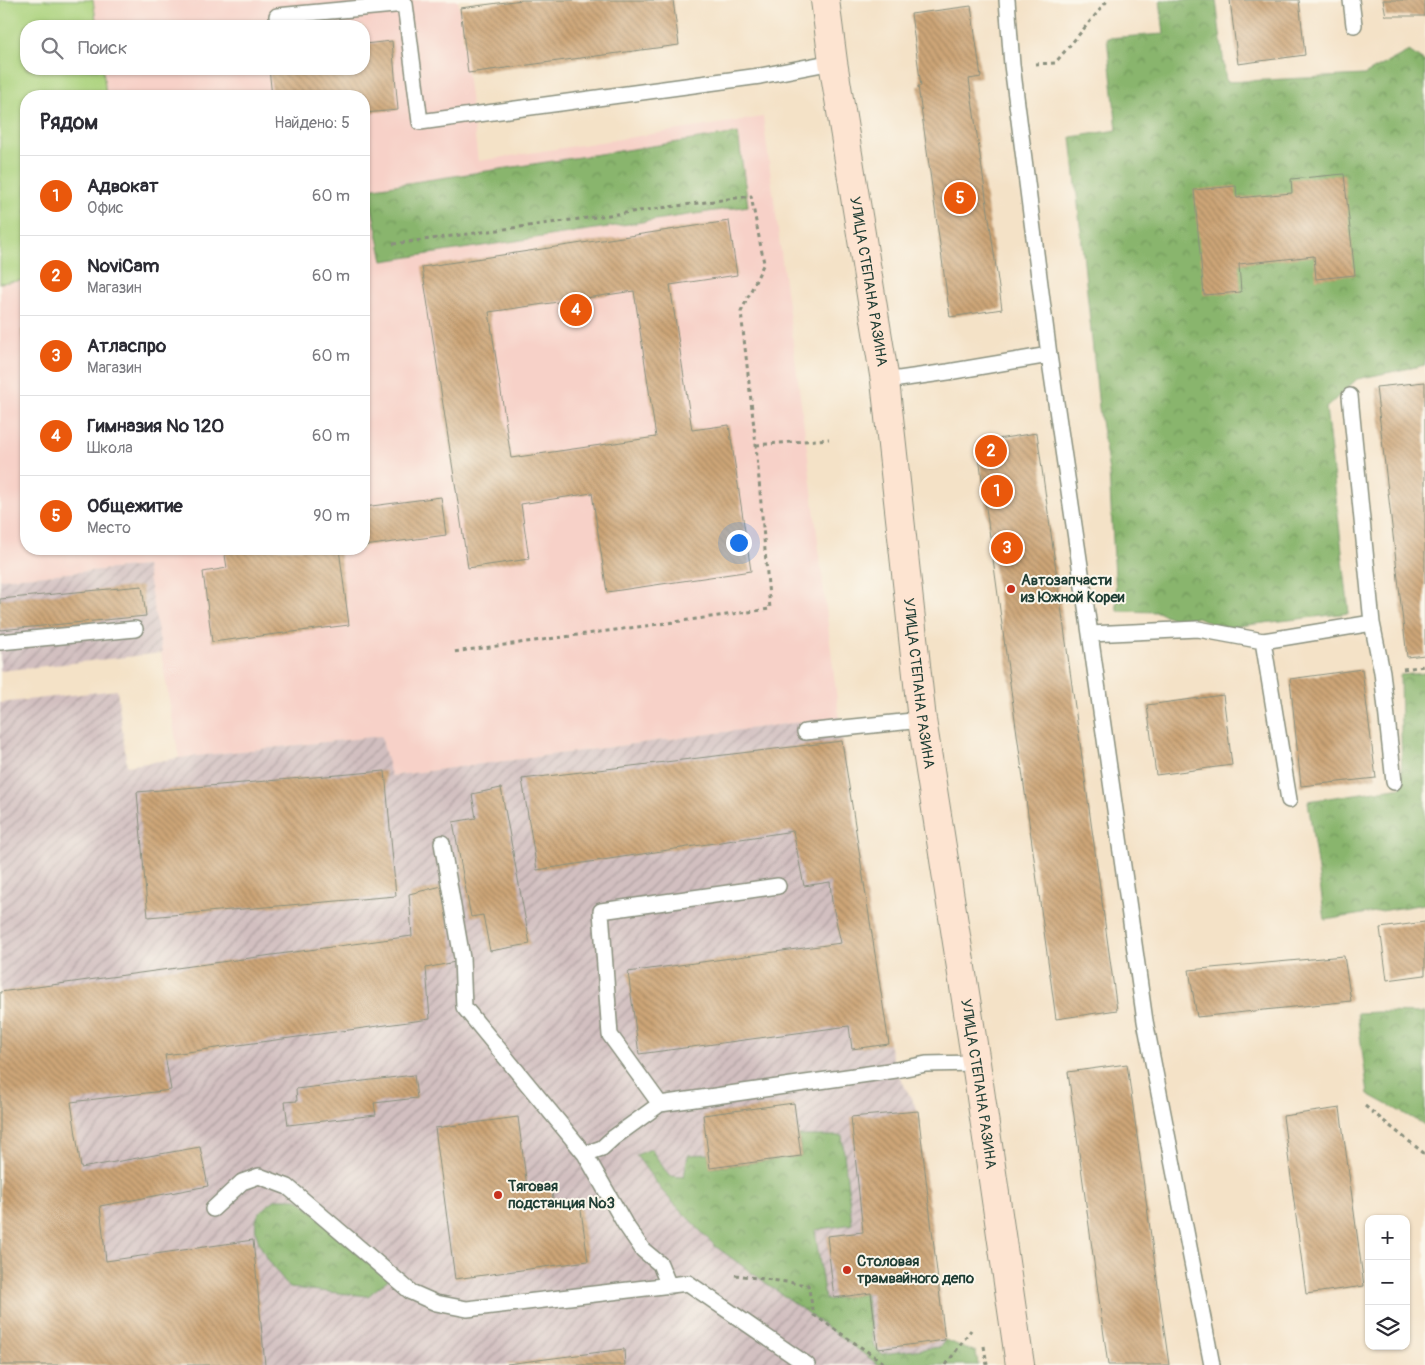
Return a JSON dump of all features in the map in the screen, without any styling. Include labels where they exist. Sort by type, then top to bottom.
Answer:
[{"type":"street","name":"УЛИЦА СТЕПАНА РАЗИНА","points":[[825,0],[833,62],[885,380],[922,720],[976,1063],[1020,1365]]},
{"type":"lane","points":[[1007,0],[1012,65],[1049,355],[1145,1022],[1212,1365]]},
{"type":"lane","points":[[1351,0],[1354,25]]},
{"type":"lane","points":[[277,16],[405,4],[420,122],[760,76],[833,62]]},
{"type":"lane","points":[[885,380],[948,372],[1049,355]]},
{"type":"lane","points":[[1350,396],[1372,623],[1382,672],[1394,782]]},
{"type":"lane","points":[[1090,634],[1198,629],[1264,641],[1372,623]]},
{"type":"lane","points":[[0,642],[135,629]]},
{"type":"lane","points":[[1264,641],[1289,800]]},
{"type":"lane","points":[[805,732],[922,720]]},
{"type":"lane","points":[[442,843],[462,958],[464,1007],[585,1154],[625,1224],[644,1250],[660,1264],[669,1286]]},
{"type":"lane","points":[[660,1104],[610,1035],[601,911],[778,886]]},
{"type":"lane","points":[[585,1154],[602,1148],[660,1104],[926,1064],[976,1063]]},
{"type":"lane","points":[[213,1209],[242,1182],[259,1176],[281,1184],[288,1187],[411,1292],[436,1303],[467,1309],[688,1283],[807,1365]]},
{"type":"path","points":[[1012,65],[1054,63],[1108,0]]},
{"type":"path","points":[[393,244],[751,196],[764,263],[740,312],[756,445],[770,609],[453,652]]},
{"type":"path","points":[[756,445],[829,438]]},
{"type":"path","points":[[1365,1106],[1425,1154]]},
{"type":"path","points":[[735,1274],[808,1285],[814,1315],[886,1365]]},
{"type":"path","points":[[946,1365],[971,1330]]},
{"type":"path","points":[[984,1346],[987,1365]]},
{"type":"shaded area","points":[[0,0],[458,0],[478,161],[763,117],[806,441],[839,717],[390,776],[381,736],[179,758],[146,566],[0,579]]},
{"type":"shaded area","points":[[146,566],[162,653],[0,671],[0,579]]},
{"type":"shaded area","points":[[117,690],[127,766],[179,758],[381,736],[391,776],[839,717],[889,1044],[896,1070],[918,1111],[945,1340],[976,1352],[978,1365],[0,1365],[0,703]]},
{"type":"green space","points":[[0,0],[93,0],[96,20],[20,20],[20,75],[104,75],[105,90],[20,90],[20,281],[0,283]]},
{"type":"green space","points":[[1160,0],[1216,0],[1226,82],[1364,75],[1409,51],[1425,62],[1425,365],[1357,379],[1326,408],[1349,613],[1221,628],[1197,617],[1176,620],[1158,612],[1117,611],[1109,472],[1099,408],[1071,137],[1117,130],[1107,38],[1164,34]]},
{"type":"green space","points":[[738,133],[748,206],[383,261],[370,199],[370,189]]},
{"type":"green space","points":[[1425,673],[1425,904],[1325,920],[1308,801],[1402,787],[1400,675]]},
{"type":"green space","points":[[1357,1013],[1425,1013],[1425,1125],[1368,1094]]},
{"type":"green space","points":[[799,1136],[842,1136],[852,1224],[815,1230],[825,1300],[865,1294],[874,1347],[882,1354],[940,1347],[945,1340],[976,1352],[978,1365],[879,1365],[715,1246],[663,1192],[636,1155],[651,1149],[669,1176],[684,1177],[688,1155],[708,1154],[711,1168],[801,1156]]},
{"type":"green space","points":[[276,1199],[298,1199],[390,1278],[368,1296],[290,1288],[265,1254],[256,1234],[259,1213]]},
{"type":"building","points":[[522,0],[673,0],[679,45],[468,73],[460,8]]},
{"type":"building","points":[[1230,0],[1299,0],[1305,55],[1238,64]]},
{"type":"building","points":[[1383,0],[1425,0],[1425,16],[1386,16]]},
{"type":"building","points":[[971,6],[981,77],[969,79],[1002,309],[950,317],[918,86],[921,86],[911,14]]},
{"type":"building","points":[[392,41],[398,110],[370,112],[370,90],[271,90],[270,75],[370,75],[370,43]]},
{"type":"building","points":[[1344,174],[1355,275],[1316,279],[1314,256],[1239,264],[1241,292],[1204,295],[1194,190],[1236,186],[1237,198],[1292,193],[1291,179]]},
{"type":"building","points":[[729,221],[737,275],[670,285],[692,430],[729,425],[751,571],[607,592],[592,493],[521,504],[529,559],[468,568],[422,267]],"holes":[[[634,291],[656,437],[511,458],[489,312]]]},
{"type":"building","points":[[1425,382],[1425,655],[1407,657],[1376,387]]},
{"type":"building","points":[[1037,433],[1117,1010],[1056,1019],[977,442]]},
{"type":"building","points":[[441,497],[446,535],[370,545],[370,506]]},
{"type":"building","points":[[225,555],[340,555],[349,625],[212,642],[203,572],[227,568]]},
{"type":"building","points":[[142,586],[146,616],[0,630],[0,599]]},
{"type":"building","points":[[1362,669],[1376,778],[1301,786],[1290,679]]},
{"type":"building","points":[[1223,695],[1232,765],[1156,775],[1147,705]]},
{"type":"building","points":[[842,741],[889,1044],[852,1049],[849,1026],[639,1054],[628,972],[841,943],[832,902],[830,882],[804,886],[793,831],[537,870],[522,779]]},
{"type":"building","points":[[385,771],[396,896],[148,917],[137,792]]},
{"type":"building","points":[[501,788],[530,944],[490,951],[483,915],[471,917],[453,822],[476,818],[472,794]]},
{"type":"building","points":[[442,886],[455,962],[426,968],[430,1019],[165,1055],[171,1090],[71,1102],[81,1168],[200,1147],[208,1186],[100,1206],[106,1261],[253,1240],[265,1365],[0,1365],[0,992],[412,936],[409,894]]},
{"type":"building","points":[[1425,922],[1425,975],[1387,980],[1380,928]]},
{"type":"building","points":[[1344,956],[1351,1001],[1197,1017],[1189,970]]},
{"type":"building","points":[[1127,1064],[1169,1365],[1108,1365],[1068,1072]]},
{"type":"building","points":[[414,1075],[417,1098],[374,1103],[376,1115],[288,1125],[285,1102],[297,1101],[296,1089]]},
{"type":"building","points":[[794,1103],[801,1156],[710,1168],[703,1115]]},
{"type":"building","points":[[1340,1108],[1364,1286],[1306,1294],[1283,1116]]},
{"type":"building","points":[[918,1111],[945,1340],[878,1349],[871,1293],[834,1298],[827,1236],[863,1232],[851,1117]]},
{"type":"building","name":"Тяговая подстанция №3","points":[[518,1117],[527,1187],[551,1184],[554,1207],[580,1203],[588,1261],[455,1279],[435,1128]]},
{"type":"building","points":[[624,1349],[625,1365],[507,1365],[507,1364]]},
{"type":"place","name":"Общежитие","points":[[960,198]]},
{"type":"place","name":"Гимназия № 120","points":[[576,310]]},
{"type":"place","name":"NoviСam","points":[[991,451]]},
{"type":"place","name":"Адвокат","points":[[997,491]]},
{"type":"place","name":"Атласпро","points":[[1007,548]]},
{"type":"place","name":"Автозапчасти из Южной Кореи","points":[[1011,589]]},
{"type":"place","name":"Тяговая подстанция №3","points":[[498,1195]]},
{"type":"place","name":"Столовая трамвайного депо","points":[[847,1270]]}]
